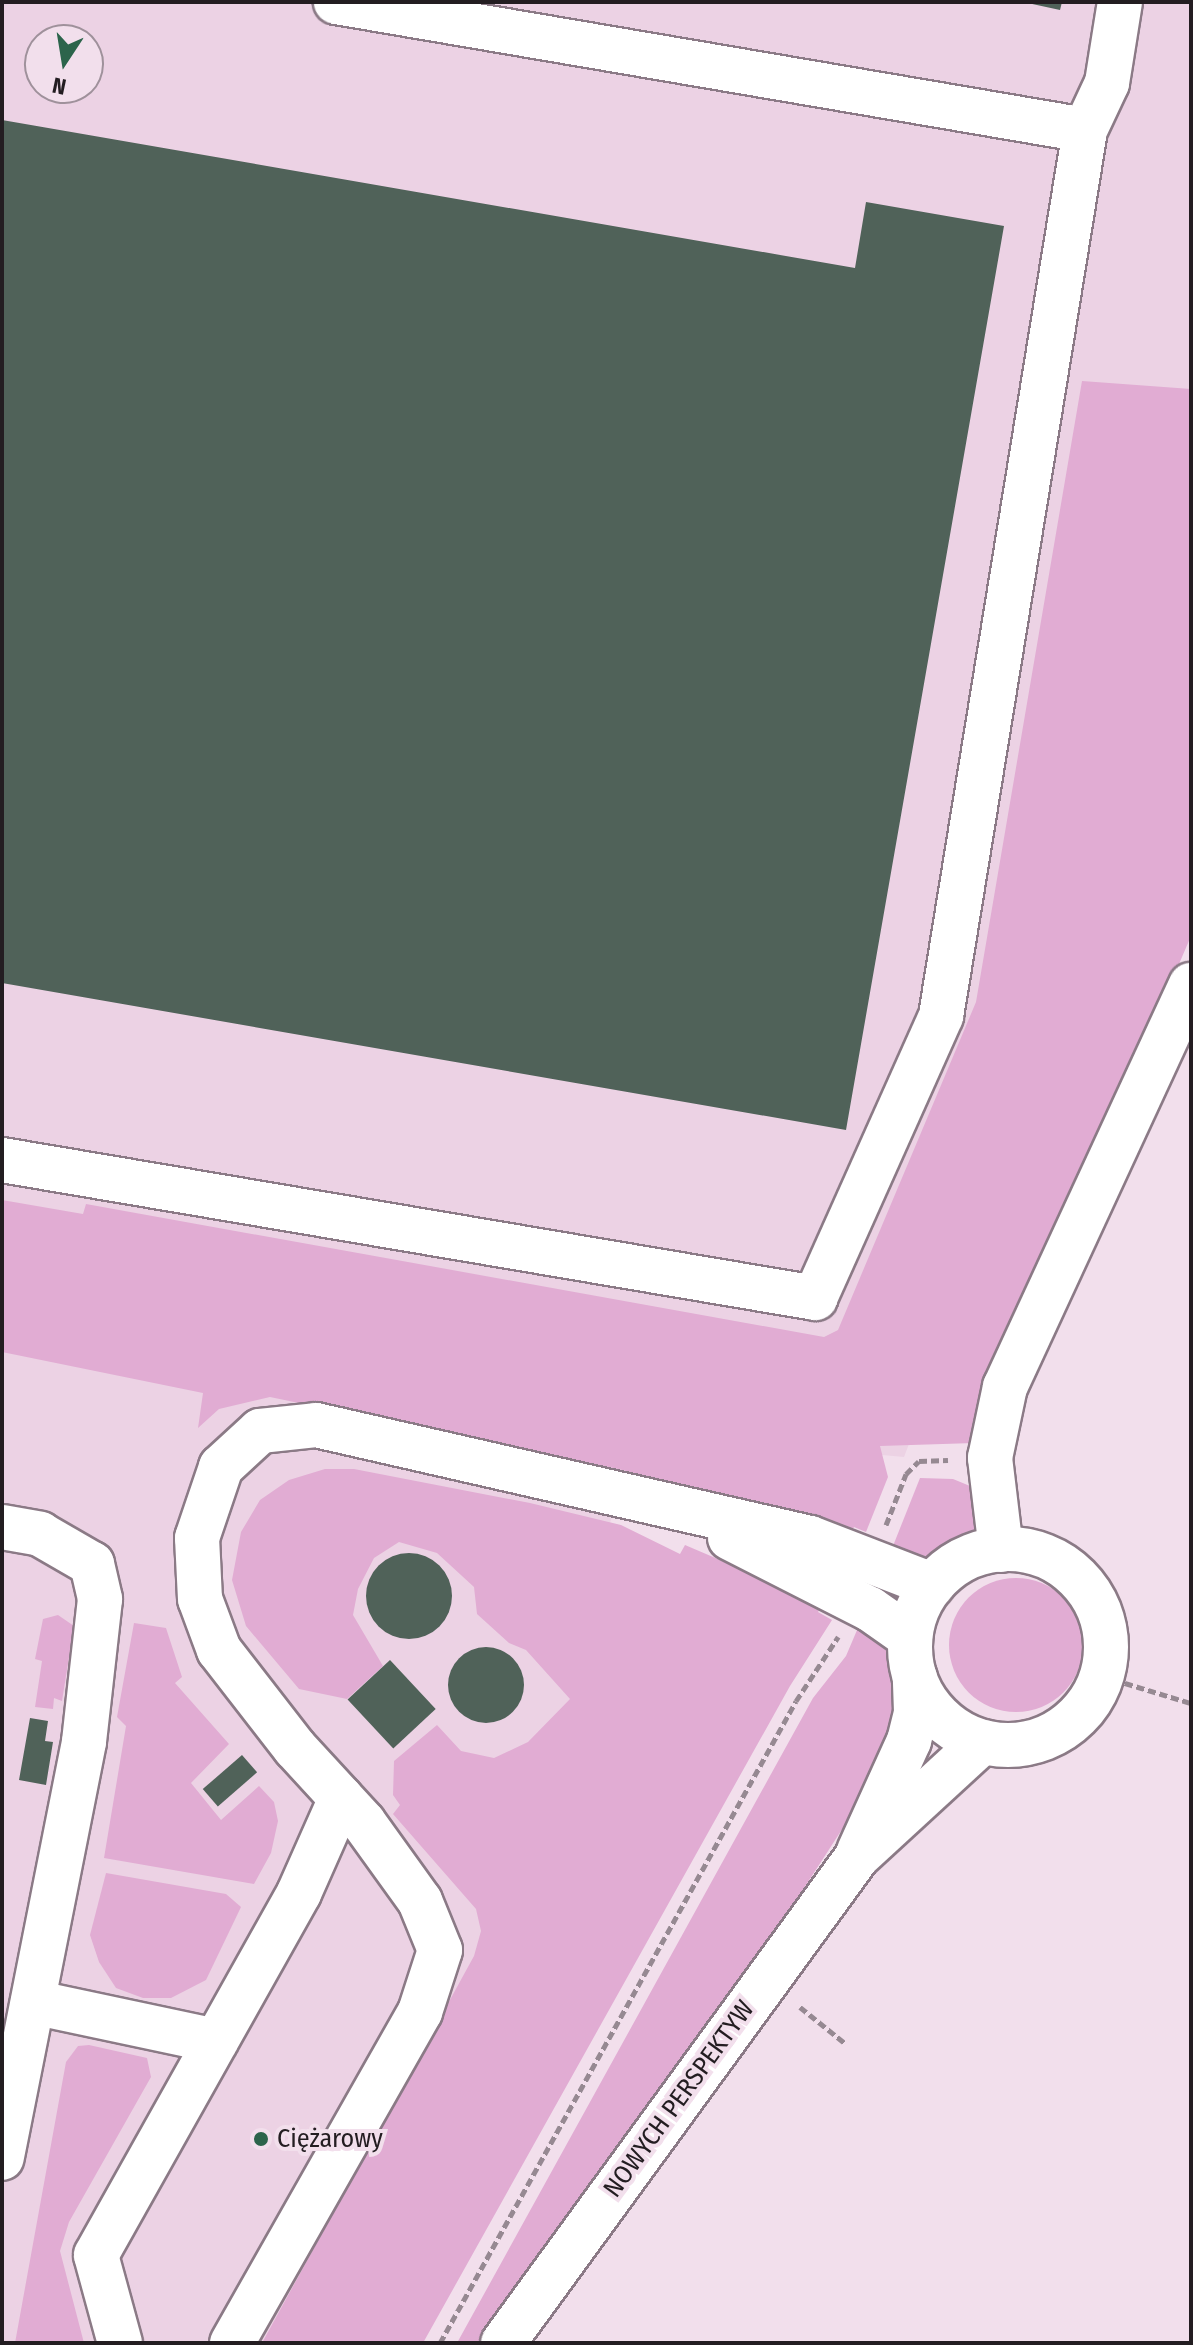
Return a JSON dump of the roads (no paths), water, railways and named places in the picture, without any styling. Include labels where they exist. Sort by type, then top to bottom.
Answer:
[{"type":"street","points":[[336,2],[1085,130]]},
{"type":"street","points":[[2,1160],[815,1298],[941,1016],[1085,130],[1107,83],[1120,2]]},
{"type":"street","points":[[1001,1550],[990,1458],[1005,1387],[1191,985]]},
{"type":"street","points":[[232,2343],[420,2012],[440,1950],[420,1901],[341,1798],[219,1650],[200,1599],[197,1538],[221,1467],[260,1431],[316,1425],[810,1538],[932,1585]]},
{"type":"street","points":[[652,1501],[855,1601],[912,1657],[929,1705],[953,1728],[982,1742],[1012,1746],[1042,1740],[1068,1725],[1089,1704],[1102,1676],[1103,1623],[1093,1597],[1054,1560],[1028,1551],[1001,1550],[975,1555],[932,1585],[912,1657]]},
{"type":"street","points":[[2,1527],[40,1534],[92,1564],[100,1599],[84,1742],[2,2158]]},
{"type":"street","name":"NOWYCH PERSPEKTYW","points":[[857,1857],[909,1741],[916,1712],[912,1657]]},
{"type":"street","name":"NOWYCH PERSPEKTYW","points":[[503,2343],[857,1857],[982,1742]]},
{"type":"street","points":[[120,2343],[96,2255],[299,1893],[341,1798]]},
{"type":"street","points":[[33,2002],[216,2041]]},
{"type":"place","name":"Ciężarowy","points":[[261,2139]]}]
